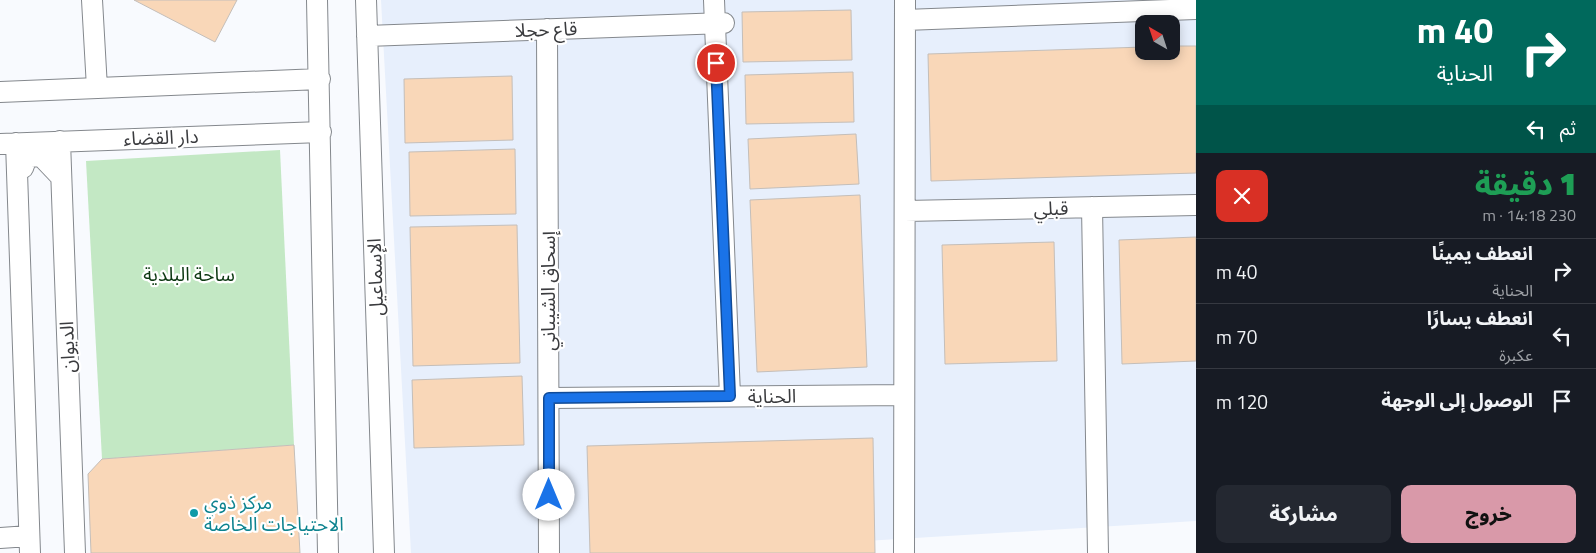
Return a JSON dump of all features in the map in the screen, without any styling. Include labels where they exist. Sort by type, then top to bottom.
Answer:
[{"type":"street","points":[[92,0],[97,88]]},
{"type":"street","points":[[317,0],[328,553]]},
{"type":"street","name":"الإسماعيل","points":[[366,0],[384,553]]},
{"type":"street","points":[[714,0],[720,23],[730,396]]},
{"type":"street","points":[[904,553],[905,10],[1196,9]]},
{"type":"street","name":"قاع حجلا","points":[[367,36],[720,23]]},
{"type":"street","name":"إسحاق الشيباني","points":[[547,29],[549,553]]},
{"type":"street","points":[[0,92],[320,79]]},
{"type":"street","name":"دار القضاء","points":[[8,144],[321,132]]},
{"type":"street","name":"الديوان","points":[[60,141],[75,553]]},
{"type":"street","points":[[0,538],[30,545],[17,187],[8,144]]},
{"type":"street","points":[[17,187],[27,157],[40,156],[61,177]]},
{"type":"street","name":"قبلي","points":[[905,211],[1196,205]]},
{"type":"street","points":[[1092,207],[1098,553]]},
{"type":"street","name":"الحناية","points":[[549,398],[904,395]]},
{"type":"shaded area","points":[[381,0],[1196,0],[1196,521],[668,553],[411,553]]},
{"type":"green space","name":"ساحة البلدية","points":[[280,150],[294,445],[102,459],[86,161]]},
{"type":"building","points":[[134,0],[237,0],[215,42]]},
{"type":"building","points":[[851,10],[852,60],[743,62],[742,12]]},
{"type":"building","points":[[1180,46],[1196,46],[1196,173],[931,181],[928,54],[1135,47],[1135,60],[1180,60]]},
{"type":"building","points":[[853,72],[854,122],[746,124],[745,75]]},
{"type":"building","points":[[512,76],[513,140],[405,143],[404,79]]},
{"type":"building","points":[[856,134],[859,184],[750,189],[748,139]]},
{"type":"building","points":[[515,149],[516,214],[410,216],[409,152]]},
{"type":"building","points":[[860,195],[867,367],[757,372],[750,200]]},
{"type":"building","points":[[517,225],[520,363],[413,366],[410,227]]},
{"type":"building","points":[[1196,237],[1196,361],[1122,364],[1119,240]]},
{"type":"building","points":[[1054,242],[1057,361],[945,364],[942,245]]},
{"type":"building","points":[[522,376],[524,445],[414,448],[412,380]]},
{"type":"building","points":[[873,438],[875,553],[590,553],[587,446]]},
{"type":"building","name":"مركز ذوي الاحتياجات الخاصة","points":[[294,445],[300,553],[91,553],[88,474],[102,459]]},
{"type":"place","name":"مركز ذوي الاحتياجات الخاصة","points":[[194,513]]},
{"type":"route","points":[[549,495],[549,398],[730,396],[716,63]]}]
